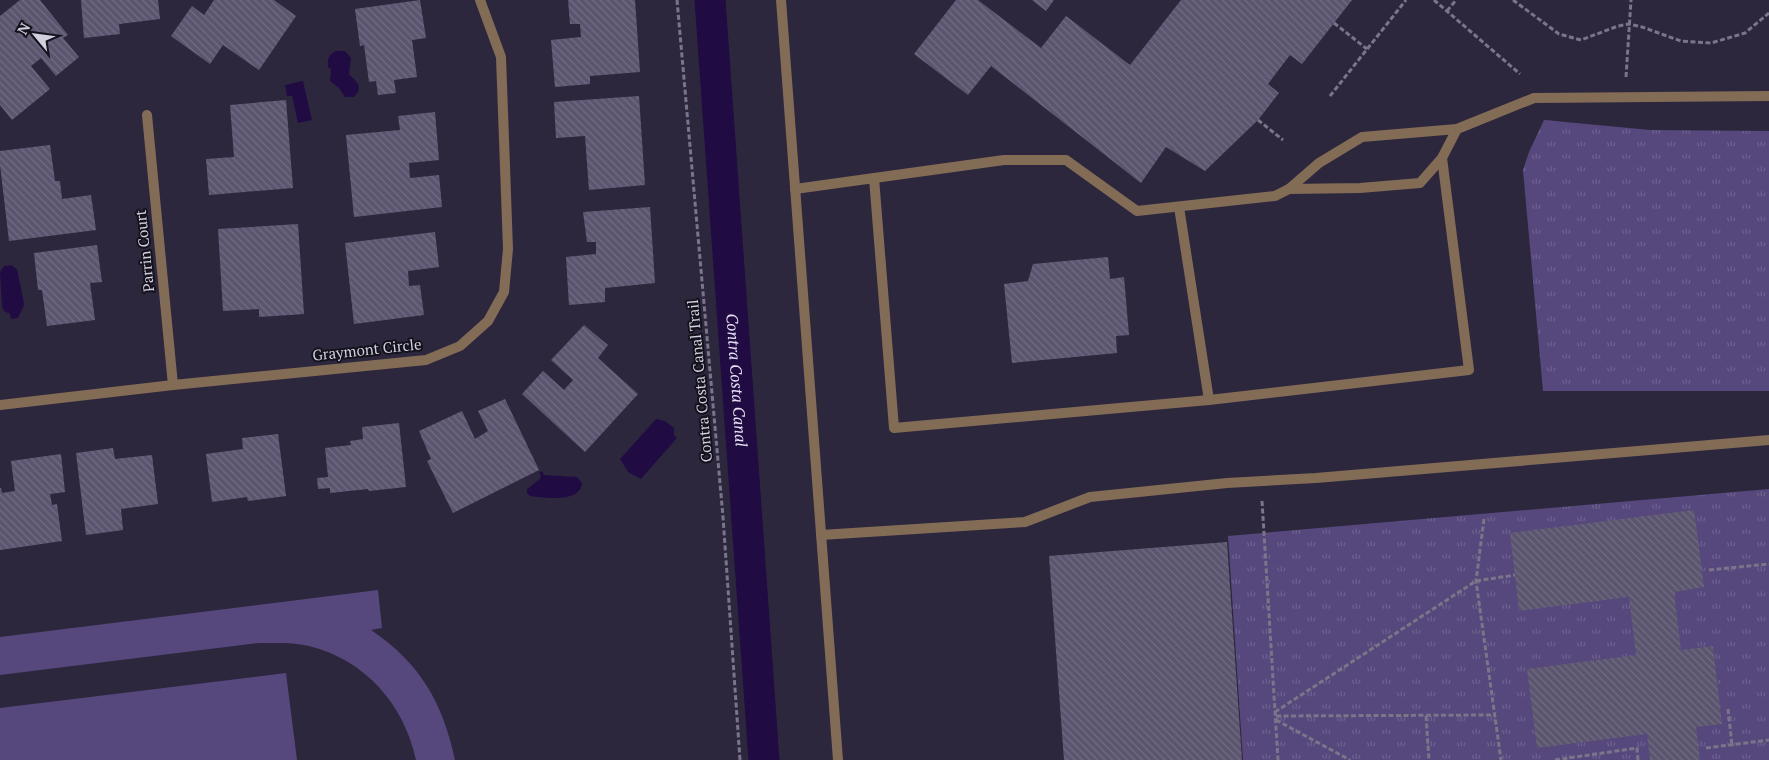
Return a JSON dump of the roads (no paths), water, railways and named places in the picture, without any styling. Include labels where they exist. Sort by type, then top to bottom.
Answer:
[{"type":"street","name":"Graymont Circle","points":[[0,405],[173,385],[426,360],[460,346],[488,321],[504,292],[508,250],[501,57],[480,0]]},
{"type":"street","points":[[781,0],[838,760]]},
{"type":"street","points":[[795,189],[1004,160],[1066,160],[1137,211],[1179,207],[1275,196],[1289,190],[1319,163],[1362,137],[1457,129],[1534,98],[1769,96]]},
{"type":"street","name":"Parrin Court","points":[[147,115],[173,385]]},
{"type":"street","points":[[1289,190],[1360,188],[1420,183],[1442,158],[1457,129]]},
{"type":"street","points":[[874,178],[894,428],[1209,400],[1469,370],[1442,158]]},
{"type":"street","points":[[1179,207],[1209,400]]},
{"type":"street","points":[[821,534],[1025,522],[1090,497],[1227,483],[1316,478],[1769,440]]},
{"type":"waterway","name":"Contra Costa Canal","points":[[710,0],[764,760]]}]
